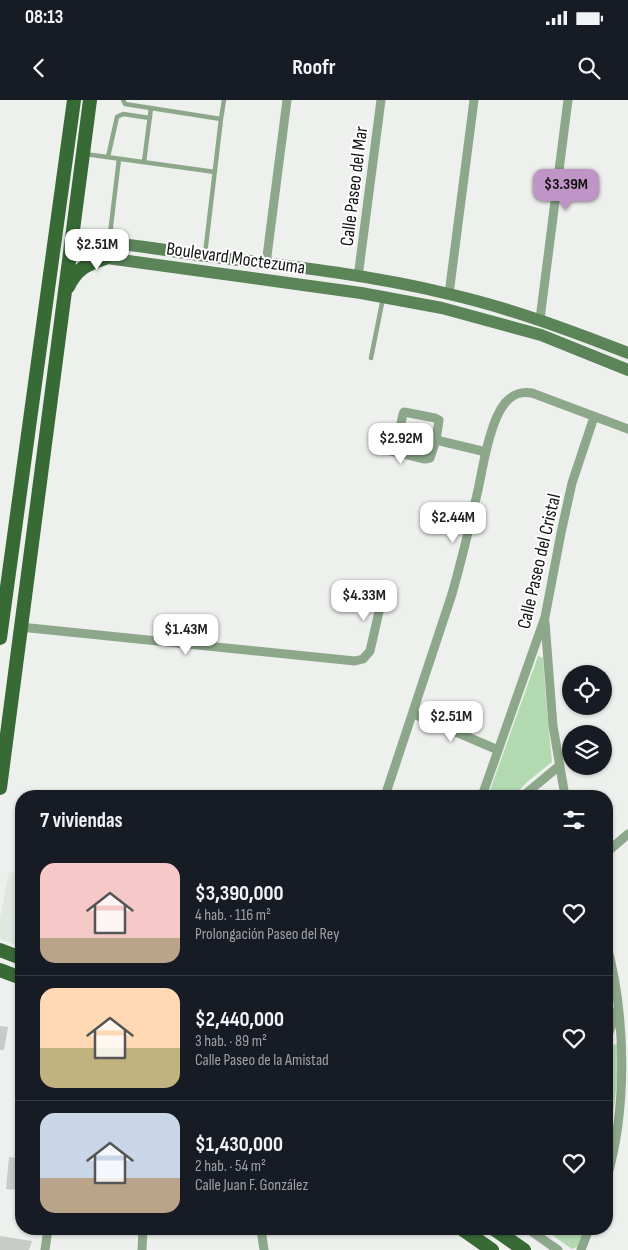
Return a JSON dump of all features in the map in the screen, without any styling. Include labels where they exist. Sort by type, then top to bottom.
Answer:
[{"type":"main road","points":[[0,638],[74,100]]},
{"type":"main road","points":[[0,788],[3,746],[90,100]]},
{"type":"main road","points":[[64,181],[64,231],[66,241],[71,246]]},
{"type":"main road","name":"Boulevard Moctezuma","points":[[71,246],[86,243],[108,244],[358,276],[448,294],[540,319],[628,353]]},
{"type":"main road","points":[[49,290],[61,257],[71,246]]},
{"type":"main road","name":"Boulevard Moctezuma","points":[[71,246],[85,255],[384,297],[442,308],[541,335],[628,370]]},
{"type":"main road","points":[[64,296],[76,271],[82,266],[105,258]]},
{"type":"main road","points":[[0,950],[15,956]]},
{"type":"main road","points":[[2,971],[15,976]]},
{"type":"main road","points":[[471,1235],[492,1250]]},
{"type":"main road","points":[[503,1235],[524,1250]]},
{"type":"street","points":[[266,264],[287,100]]},
{"type":"street","name":"Calle Paseo del Mar","points":[[358,276],[381,100]]},
{"type":"street","points":[[448,294],[474,100]]},
{"type":"street","points":[[540,319],[568,100]]},
{"type":"street","points":[[387,790],[414,714],[462,560],[486,452],[499,412],[504,403],[517,393],[532,393],[628,429]]},
{"type":"street","points":[[378,448],[427,459],[431,457],[440,422],[438,418],[404,412],[395,451]]},
{"type":"street","name":"Calle Paseo del Cristal","points":[[484,790],[545,617],[572,483],[594,416]]},
{"type":"street","points":[[436,440],[486,452]]},
{"type":"street","points":[[20,627],[355,661],[364,659],[370,651],[383,594]]},
{"type":"street","points":[[545,617],[553,726],[558,766],[564,790]]},
{"type":"street","points":[[414,714],[498,750]]},
{"type":"street","points":[[530,790],[558,766]]},
{"type":"street","points":[[613,847],[628,834]]},
{"type":"street","points":[[613,972],[622,1046],[622,1087],[618,1133],[613,1153]]},
{"type":"street","points":[[613,1022],[618,1008]]},
{"type":"street","points":[[45,1250],[47,1235]]},
{"type":"street","points":[[142,1250],[143,1235]]},
{"type":"street","points":[[263,1235],[264,1250]]},
{"type":"street","points":[[540,1235],[558,1250]]},
{"type":"street","points":[[581,1250],[587,1235]]},
{"type":"lane","points":[[123,100],[125,104],[221,119]]},
{"type":"lane","points":[[204,256],[224,100]]},
{"type":"lane","points":[[144,162],[151,108]]},
{"type":"lane","points":[[108,158],[117,117],[123,114],[150,118]]},
{"type":"lane","points":[[83,154],[215,172]]},
{"type":"lane","points":[[108,244],[119,159]]},
{"type":"lane","points":[[371,358],[384,297]]},
{"type":"shaded area","points":[[9,872],[15,873],[15,945],[0,939],[0,918]]},
{"type":"green space","points":[[538,656],[543,658],[552,762],[520,790],[490,790]]},
{"type":"green space","points":[[618,1044],[617,1086],[613,1113],[613,1045]]},
{"type":"green space","points":[[552,1235],[583,1235],[579,1246],[572,1249]]},
{"type":"building","points":[[0,1026],[8,1027],[4,1050],[0,1050]]},
{"type":"building","points":[[9,1157],[15,1158],[15,1190],[6,1189]]},
{"type":"building","points":[[0,1236],[32,1241],[29,1250],[0,1250]]}]
